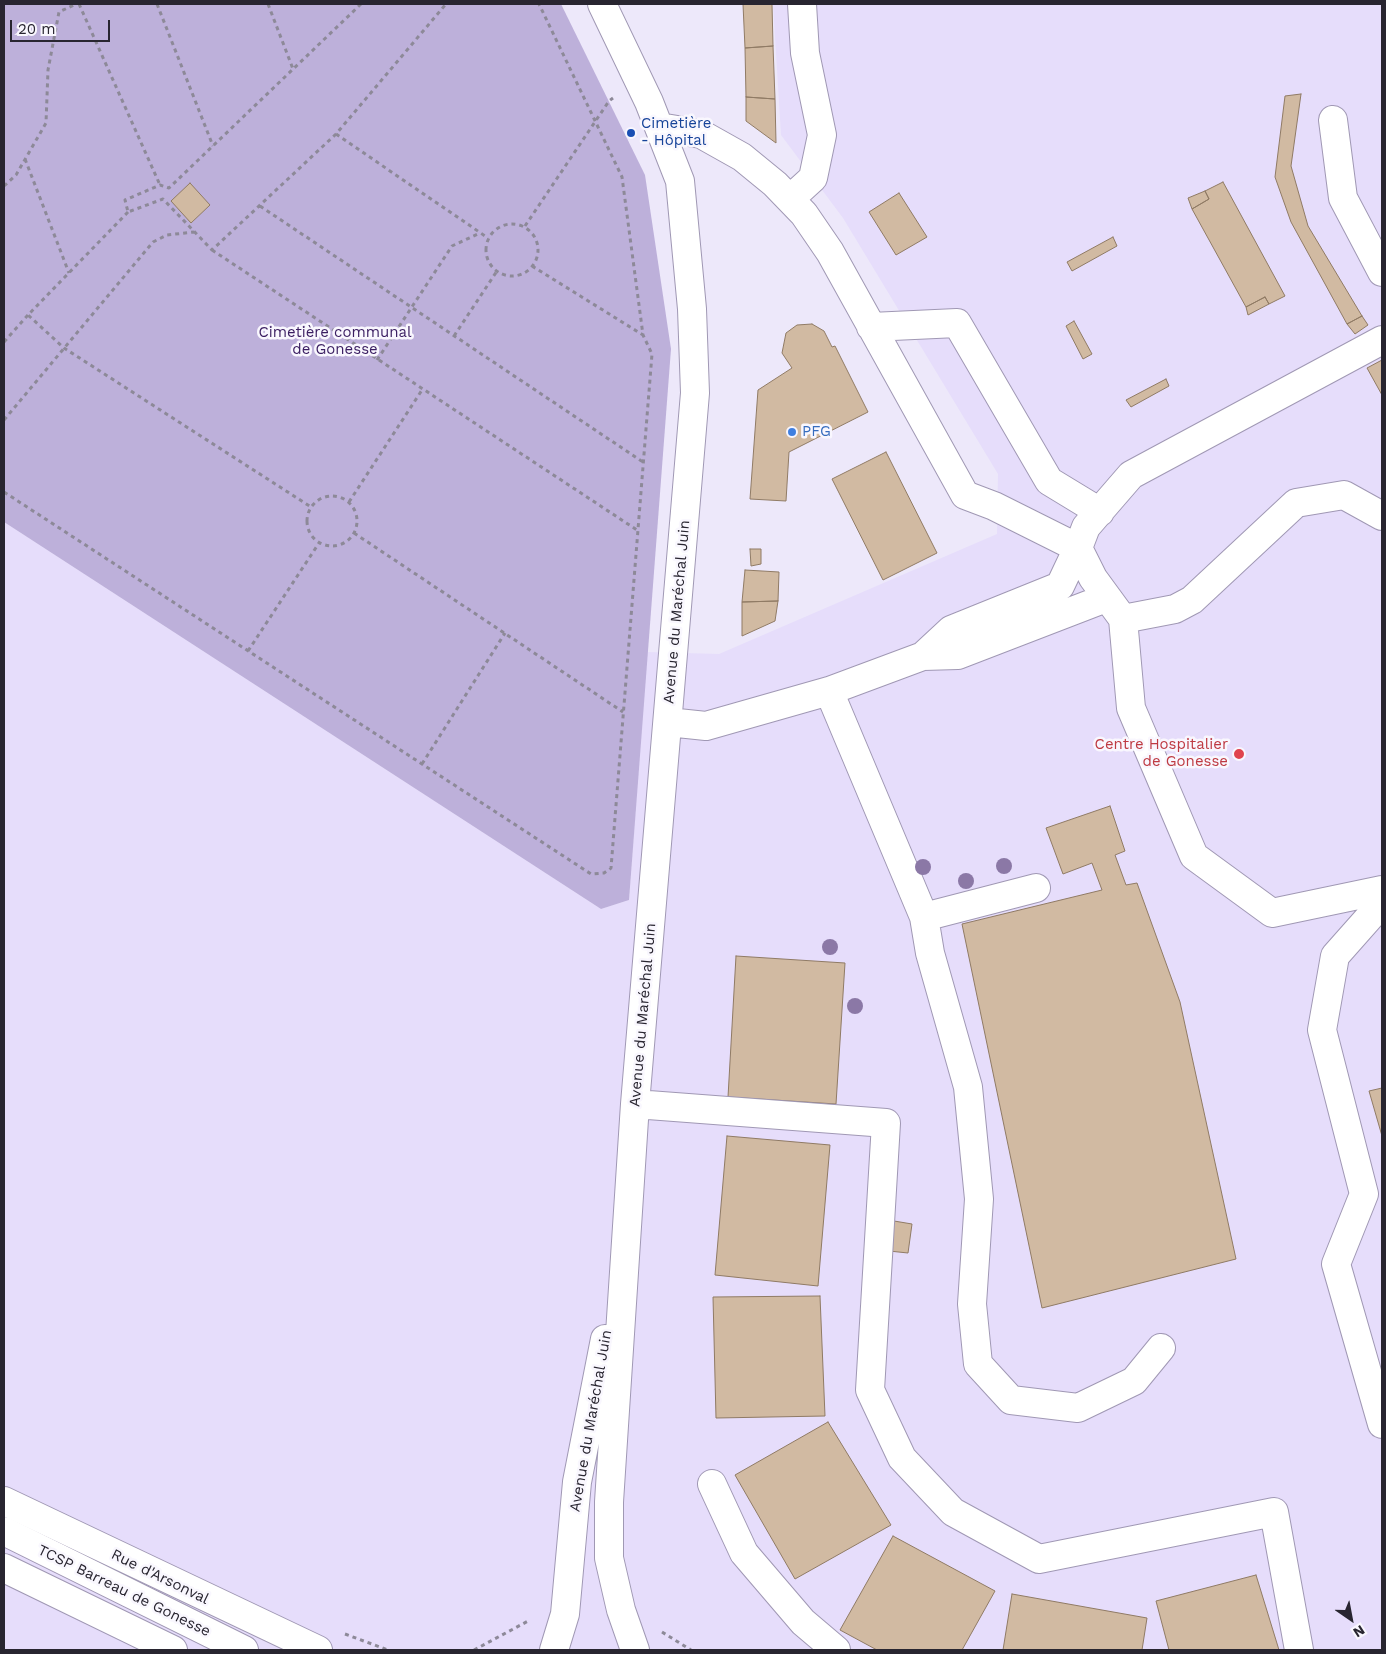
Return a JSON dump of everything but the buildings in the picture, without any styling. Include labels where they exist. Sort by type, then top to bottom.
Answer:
[{"type":"street","points":[[790,200],[813,178],[822,135],[805,53],[802,4]]},
{"type":"street","name":"Avenue du Maréchal Juin","points":[[608,8],[680,181],[692,309],[695,393],[635,1104],[609,1502],[608,1558],[621,1610],[635,1650]]},
{"type":"street","points":[[1333,120],[1343,198],[1382,272]]},
{"type":"street","points":[[659,127],[701,134],[742,157],[775,184],[804,214],[830,252],[965,494],[994,506],[1078,548],[1093,578],[1123,620],[1131,708],[1194,856],[1272,913],[1382,890]]},
{"type":"street","points":[[872,327],[957,323],[1049,482],[1100,512]]},
{"type":"street","points":[[923,656],[951,630],[1060,586],[1086,527],[1131,475],[1382,340]]},
{"type":"street","points":[[1123,620],[1175,609],[1192,600],[1296,503],[1344,495],[1382,516]]},
{"type":"street","points":[[668,722],[706,726],[829,691],[923,656],[958,655],[1106,598]]},
{"type":"street","points":[[829,691],[924,917],[930,953],[968,1087],[979,1199],[972,1304],[978,1364],[1010,1400],[1078,1408],[1134,1381],[1161,1348]]},
{"type":"street","points":[[924,917],[1036,888]]},
{"type":"street","points":[[1382,903],[1335,956],[1322,1030],[1364,1194],[1336,1264],[1382,1424]]},
{"type":"street","points":[[635,1104],[886,1123],[870,1390],[902,1458],[953,1512],[1039,1559],[1274,1512],[1299,1650]]},
{"type":"street","name":"Avenue du Maréchal Juin","points":[[554,1650],[565,1614],[577,1482],[627,1222]]},
{"type":"street","points":[[712,1484],[744,1553],[803,1622],[836,1650]]},
{"type":"street","name":"Rue d'Arsonval","points":[[4,1501],[318,1650]]},
{"type":"street","name":"TCSP Barreau de Gonesse","points":[[4,1531],[244,1650]]},
{"type":"street","points":[[4,1568],[166,1649]]},
{"type":"path","points":[[4,186],[16,175],[46,123],[48,70],[59,12],[77,4],[160,186]]},
{"type":"path","points":[[157,4],[213,146]]},
{"type":"path","points":[[268,4],[293,69]]},
{"type":"path","points":[[128,212],[124,200],[160,186],[170,188],[361,4]]},
{"type":"path","points":[[212,250],[336,134],[446,4]]},
{"type":"path","points":[[4,492],[591,874],[604,873],[611,868],[652,354],[644,335],[622,177],[539,4]]},
{"type":"path","points":[[525,226],[609,101],[639,82]]},
{"type":"path","points":[[336,134],[488,238]]},
{"type":"path","points":[[25,159],[69,273]]},
{"type":"path","points":[[4,342],[128,212],[163,199],[212,250],[376,360],[638,530]]},
{"type":"path","points":[[260,206],[643,462]]},
{"type":"path","points":[[508,223],[525,226],[532,232],[538,249],[532,266],[518,275],[509,276],[497,271],[488,262],[486,254],[488,238],[493,230],[508,223]]},
{"type":"path","points":[[4,420],[153,242],[167,234],[195,232]]},
{"type":"path","points":[[376,360],[452,246],[481,232]]},
{"type":"path","points":[[532,266],[644,335]]},
{"type":"path","points":[[454,336],[497,271]]},
{"type":"path","points":[[28,315],[64,348],[311,507]]},
{"type":"path","points":[[348,502],[422,390]]},
{"type":"path","points":[[333,496],[348,502],[357,516],[354,533],[349,539],[335,546],[319,542],[309,531],[308,515],[311,507],[324,497],[333,496]]},
{"type":"path","points":[[354,533],[623,713]]},
{"type":"path","points":[[248,651],[319,542]]},
{"type":"path","points":[[422,764],[505,633]]},
{"type":"path","points":[[474,1650],[536,1618]]},
{"type":"path","points":[[659,1631],[691,1650]]},
{"type":"shaded area","points":[[773,4],[1382,4],[1382,1650],[4,1650],[4,522],[601,909],[629,900],[647,652],[719,654],[997,534],[998,474],[843,218],[781,135]]},
{"type":"green space","name":"Cimetière communal de Gonesse","points":[[4,4],[561,4],[645,175],[671,349],[629,900],[601,909],[4,522]]},
{"type":"place","name":"Cimetière - Hôpital","points":[[631,133]]},
{"type":"place","name":"PFG","points":[[792,432]]},
{"type":"place","name":"Centre Hospitalier de Gonesse","points":[[1239,754]]}]
